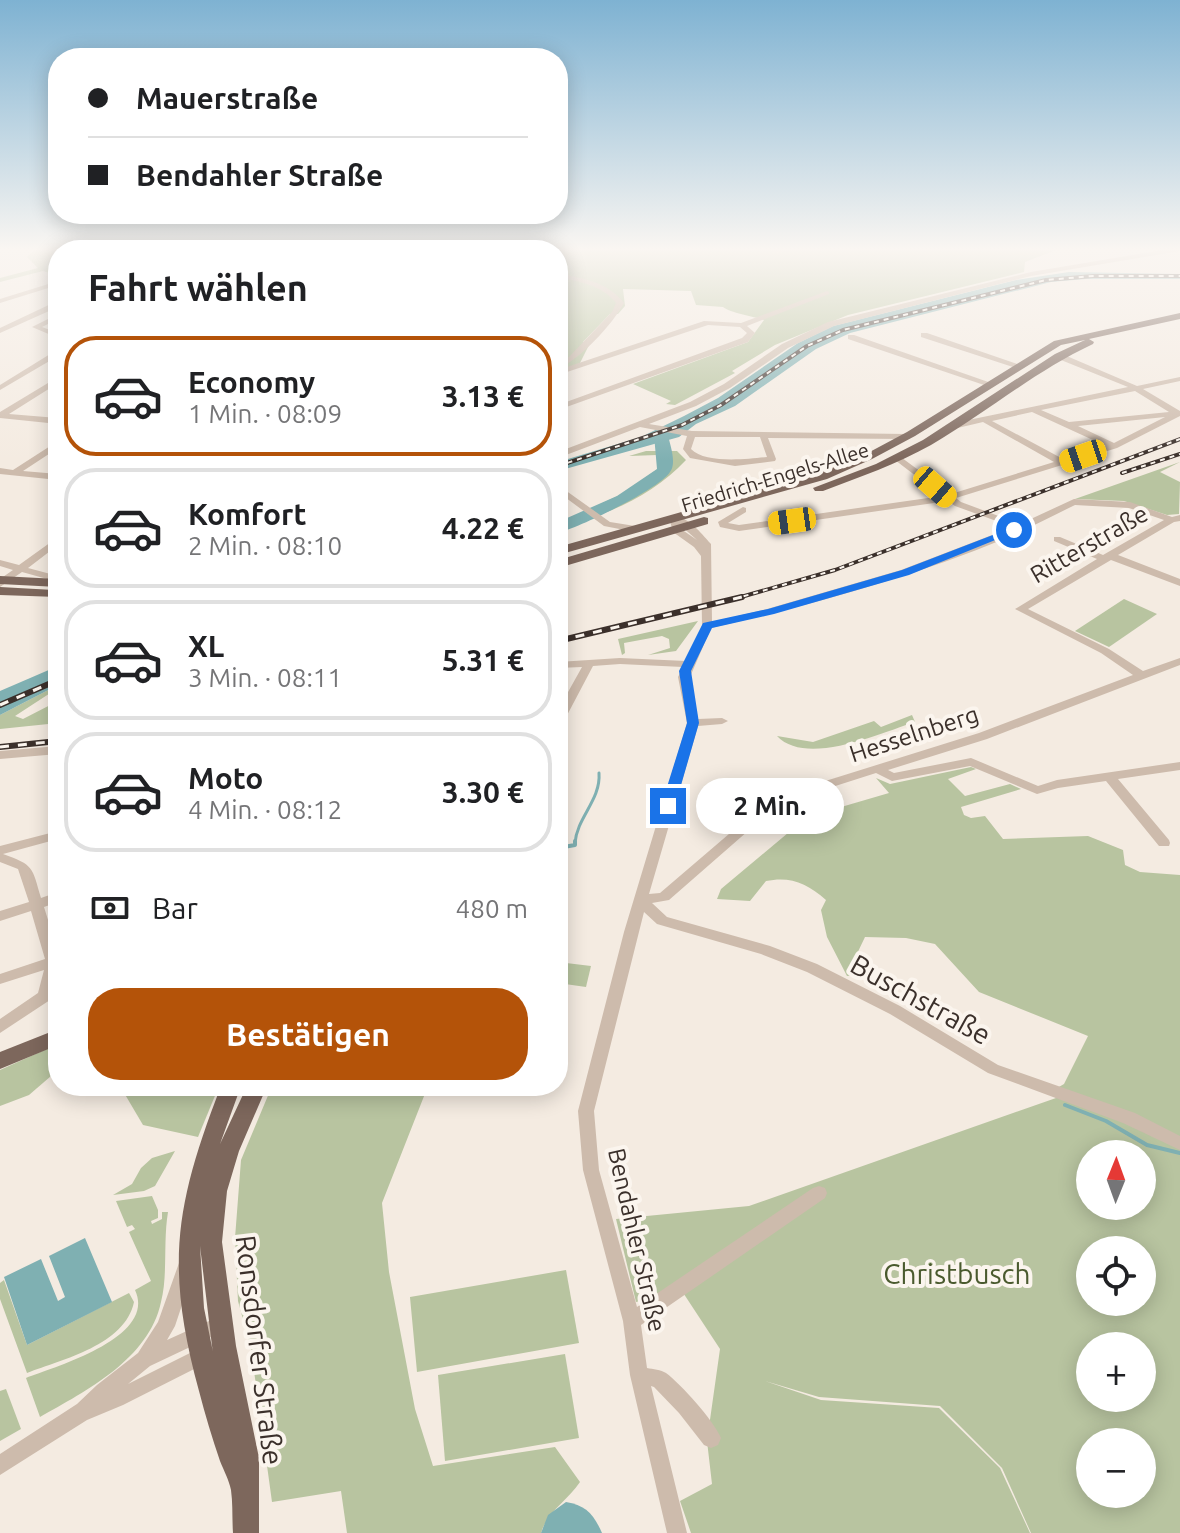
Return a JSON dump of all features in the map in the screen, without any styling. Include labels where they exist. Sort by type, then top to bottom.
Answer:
[{"type":"main road","name":"Friedrich-Engels-Allee","points":[[568,558],[606,537],[743,510],[760,500],[885,449],[1058,343],[1168,319]]},
{"type":"main road","name":"Friedrich-Engels-Allee","points":[[568,548],[635,529],[680,524],[760,500],[839,482],[898,458],[1059,356],[1116,330]]},
{"type":"main road","points":[[1077,337],[1090,342]]},
{"type":"main road","points":[[964,400],[964,409],[969,413]]},
{"type":"main road","points":[[868,457],[898,458],[917,445],[909,435],[948,428]]},
{"type":"main road","points":[[1,583],[48,581]]},
{"type":"main road","points":[[1,583],[48,592]]},
{"type":"main road","points":[[0,1061],[48,1041]]},
{"type":"main road","name":"Ronsdorfer Straße","points":[[227,1096],[199,1176],[189,1227],[186,1266],[246,1458],[246,1533]]},
{"type":"main road","name":"Ronsdorfer Straße","points":[[210,1340],[211,1242],[216,1191],[228,1151],[253,1096]]},
{"type":"street","points":[[0,331],[27,319]]},
{"type":"street","points":[[568,362],[610,319]]},
{"type":"street","points":[[568,367],[707,323],[742,325],[759,319]]},
{"type":"street","points":[[568,451],[642,425],[715,392],[785,346],[831,324],[853,319]]},
{"type":"street","points":[[48,321],[36,327],[48,332]]},
{"type":"street","points":[[568,404],[745,340],[751,333],[742,325]]},
{"type":"street","points":[[924,335],[1019,366]]},
{"type":"street","points":[[851,337],[990,384]]},
{"type":"street","points":[[1059,356],[1136,388],[1179,413]]},
{"type":"street","points":[[0,388],[46,361]]},
{"type":"street","points":[[948,428],[1180,379]]},
{"type":"street","points":[[0,416],[48,387]]},
{"type":"street","points":[[1034,410],[1114,446]]},
{"type":"street","points":[[969,413],[1063,463]]},
{"type":"street","points":[[1068,425],[1179,413]]},
{"type":"street","points":[[743,510],[723,525],[739,528],[948,498],[1114,446],[1179,413]]},
{"type":"street","points":[[0,416],[48,420]]},
{"type":"street","points":[[642,425],[689,434],[909,435]]},
{"type":"street","points":[[689,434],[687,449],[698,458],[730,463],[772,459],[763,435]]},
{"type":"street","points":[[845,435],[909,435]]},
{"type":"street","points":[[860,435],[884,440],[887,445],[885,449]]},
{"type":"street","points":[[15,472],[48,451]]},
{"type":"street","points":[[898,458],[948,498],[1020,527]]},
{"type":"street","points":[[0,471],[48,476]]},
{"type":"street","points":[[568,495],[592,513],[606,537]]},
{"type":"street","points":[[707,626],[905,572],[1020,527],[1069,503],[1082,501],[1130,505],[1176,519]]},
{"type":"street","name":"Ritterstraße","points":[[1142,676],[1105,651],[1020,609],[1105,556],[1176,519]]},
{"type":"street","points":[[568,664],[687,664],[707,626],[707,561],[680,524]]},
{"type":"street","points":[[1057,539],[1180,583]]},
{"type":"street","points":[[1,583],[48,547]]},
{"type":"street","points":[[0,563],[48,578]]},
{"type":"street","name":"Hesselnberg","points":[[640,900],[664,897],[775,801],[983,736],[1180,661]]},
{"type":"street","points":[[568,703],[590,662]]},
{"type":"street","name":"Bendahler Straße","points":[[677,1533],[639,1375],[632,1321],[591,1170],[586,1111],[640,900],[693,723],[684,678],[687,664]]},
{"type":"street","points":[[693,723],[722,721]]},
{"type":"street","points":[[0,755],[48,751]]},
{"type":"street","points":[[877,769],[892,777],[971,762],[1037,790],[1180,766]]},
{"type":"street","points":[[1110,777],[1164,843]]},
{"type":"street","points":[[0,850],[48,838]]},
{"type":"street","points":[[0,857],[23,866],[48,942]]},
{"type":"street","name":"Buschstraße","points":[[640,900],[662,921],[765,950],[812,968],[895,1010],[993,1069],[1129,1118],[1180,1143]]},
{"type":"street","points":[[0,916],[48,901]]},
{"type":"street","points":[[0,979],[48,963]]},
{"type":"street","points":[[0,1027],[45,996],[48,986]]},
{"type":"street","points":[[632,1321],[819,1193]]},
{"type":"street","points":[[0,1465],[84,1411],[144,1360],[166,1326],[186,1266]]},
{"type":"street","points":[[144,1360],[210,1340]]},
{"type":"street","points":[[84,1411],[109,1403],[210,1340]]},
{"type":"street","points":[[639,1375],[659,1379],[686,1406],[711,1438]]},
{"type":"green space","points":[[568,319],[606,319],[583,342],[589,345],[579,365],[568,368]]},
{"type":"green space","points":[[758,319],[839,319],[775,345],[732,371],[735,373],[675,405],[666,404],[671,401],[633,384],[748,342],[764,320]]},
{"type":"green space","points":[[646,451],[677,451],[686,460],[657,485],[625,504],[602,514],[592,508],[624,493],[659,468],[657,455],[629,456]]},
{"type":"green space","points":[[1180,462],[1160,472],[1180,482],[1179,514],[1167,515],[1124,501],[1075,499]]},
{"type":"green space","points":[[1124,599],[1157,614],[1109,647],[1075,631]]},
{"type":"green space","points":[[698,621],[676,651],[648,655],[670,648],[669,639],[662,636],[624,643],[625,653],[622,655],[618,639]]},
{"type":"green space","points":[[48,690],[48,695],[15,716],[23,719],[48,706],[48,724],[0,729],[0,715]]},
{"type":"green space","points":[[912,715],[915,722],[844,745],[806,748],[790,745],[777,736],[813,742],[874,721],[881,727]]},
{"type":"green space","name":"Christbusch","points":[[971,767],[976,769],[948,779],[965,796],[1010,784],[1021,789],[961,807],[964,815],[971,818],[985,816],[1003,839],[1088,836],[1123,850],[1125,865],[1140,872],[1180,875],[1180,1533],[1031,1533],[1002,1468],[940,1406],[819,1397],[765,1381],[821,1400],[939,1408],[1000,1468],[1030,1533],[691,1533],[680,1501],[712,1484],[707,1441],[720,1349],[678,1285],[662,1295],[636,1302],[616,1219],[749,1206],[1056,1098],[1052,1091],[1064,1084],[1088,1036],[979,992],[935,944],[906,938],[865,937],[854,960],[858,975],[847,976],[827,937],[821,910],[826,900],[798,882],[783,879],[766,881],[750,901],[717,899],[721,889],[807,817],[889,793],[876,778],[890,784]]},
{"type":"green space","points":[[568,963],[591,966],[586,987],[568,984]]},
{"type":"green space","points":[[48,1048],[48,1079],[29,1095],[0,1106],[0,1070]]},
{"type":"green space","points":[[126,1096],[215,1096],[198,1137],[143,1125]]},
{"type":"green space","points":[[268,1096],[424,1096],[382,1203],[389,1272],[415,1409],[433,1466],[555,1447],[580,1482],[553,1512],[541,1533],[347,1533],[341,1491],[272,1502],[251,1349],[238,1301],[235,1238],[241,1160]]},
{"type":"green space","points":[[175,1151],[155,1186],[144,1191],[113,1195],[132,1184],[141,1168],[152,1158]]},
{"type":"green space","points":[[152,1196],[158,1218],[151,1221],[152,1224],[162,1219],[162,1212],[168,1212],[163,1292],[154,1322],[130,1357],[77,1396],[40,1417],[26,1378],[101,1347],[132,1322],[138,1307],[135,1290],[151,1281],[129,1232],[135,1229],[132,1225],[127,1227],[116,1201]]},
{"type":"green space","points":[[566,1270],[579,1343],[417,1372],[410,1297]]},
{"type":"green space","points":[[4,1280],[27,1345],[129,1293],[134,1302],[128,1317],[106,1340],[74,1356],[27,1373],[0,1299],[0,1283]]},
{"type":"green space","points":[[565,1354],[579,1438],[445,1461],[438,1375]]},
{"type":"green space","points":[[6,1389],[21,1429],[0,1441],[0,1391]]},
{"type":"water","points":[[863,319],[907,319],[850,333],[816,349],[735,406],[696,424],[679,437],[568,468],[568,459],[641,437],[718,398],[798,343],[833,326]]},
{"type":"water","points":[[48,670],[48,690],[0,715],[0,691]]},
{"type":"water","points":[[85,1238],[112,1302],[27,1345],[4,1277],[41,1259],[58,1301],[65,1297],[49,1256]]},
{"type":"water","points":[[566,1502],[588,1512],[602,1533],[541,1533],[548,1515]]},
{"type":"waterway","points":[[568,523],[622,499],[664,471],[666,463],[661,435]]},
{"type":"waterway","points":[[575,843],[596,792],[599,773]]},
{"type":"waterway","points":[[568,846],[575,843]]},
{"type":"waterway","points":[[1065,1105],[1106,1121],[1147,1145],[1180,1153]]},
{"type":"railway","points":[[568,463],[682,425],[721,405],[807,346],[843,330],[890,319]]},
{"type":"railway","points":[[736,598],[835,570],[1180,439]]},
{"type":"railway","points":[[1122,473],[1180,454]]},
{"type":"railway","points":[[736,598],[742,597]]},
{"type":"railway","points":[[568,639],[736,598]]},
{"type":"railway","points":[[0,705],[48,684]]},
{"type":"railway","points":[[0,747],[48,742]]},
{"type":"route","points":[[668,806],[693,723],[685,671],[707,626],[905,572],[1014,530]]}]
